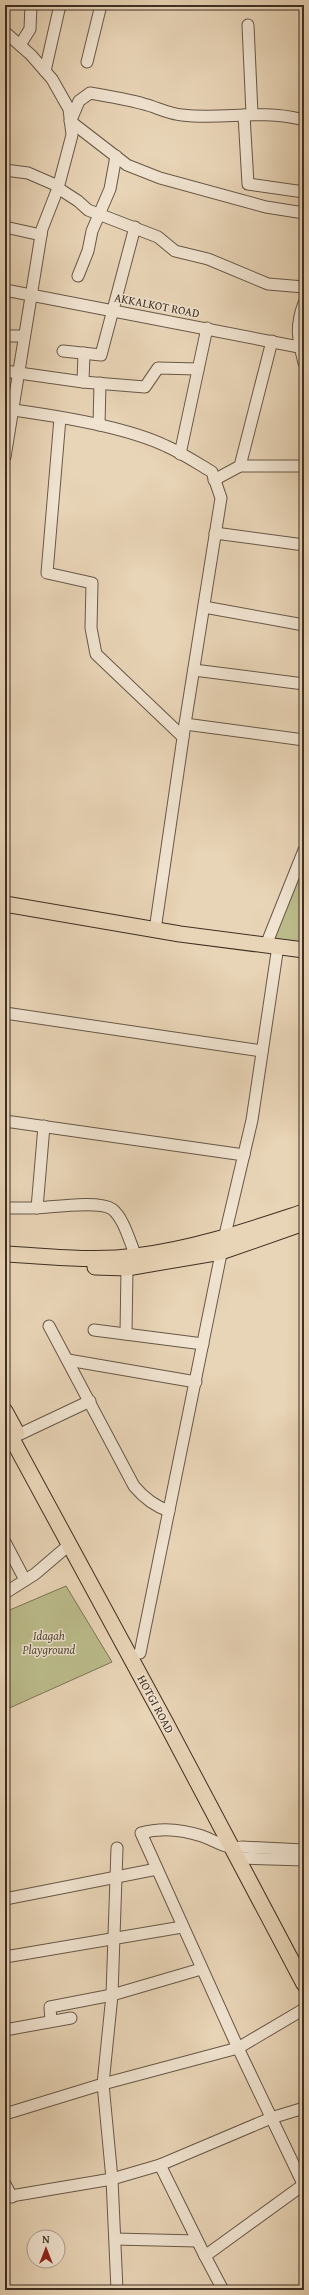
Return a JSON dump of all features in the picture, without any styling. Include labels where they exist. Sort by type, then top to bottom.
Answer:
[{"type":"main road","points":[[5,904],[155,930],[304,950]]},
{"type":"main road","points":[[222,1245],[304,1212]]},
{"type":"main road","points":[[5,1264],[131,1262],[222,1245],[304,1223]]},
{"type":"main road","points":[[5,1254],[131,1262]]},
{"type":"main road","name":"HOTGI ROAD","points":[[5,1411],[140,1653],[304,1984]]},
{"type":"main road","name":"HOTGI ROAD","points":[[5,1426],[69,1545],[304,1966]]},
{"type":"street","points":[[20,45],[30,29],[31,5]]},
{"type":"street","points":[[45,71],[60,5]]},
{"type":"street","points":[[87,62],[101,5]]},
{"type":"street","points":[[248,25],[248,184],[304,192]]},
{"type":"street","points":[[5,32],[20,45],[52,79],[69,110],[72,135],[58,187],[41,234],[19,372],[9,410],[5,457]]},
{"type":"street","points":[[70,121],[80,101],[90,93],[144,104],[180,115],[217,117],[248,114],[281,114],[300,119]]},
{"type":"street","points":[[70,121],[127,165],[160,178],[266,207],[304,212]]},
{"type":"street","points":[[78,276],[99,214],[110,189],[116,156]]},
{"type":"street","points":[[5,170],[28,173],[58,187],[88,210],[135,227],[158,238],[175,251],[208,259],[261,282],[304,287]]},
{"type":"street","points":[[5,226],[41,234]]},
{"type":"street","points":[[63,351],[101,355],[111,310],[135,227]]},
{"type":"street","name":"AKKALKOT ROAD","points":[[5,290],[302,347]]},
{"type":"street","points":[[304,303],[298,319],[297,330],[302,347],[304,363]]},
{"type":"street","points":[[180,454],[207,328]]},
{"type":"street","points":[[5,336],[24,336]]},
{"type":"street","points":[[240,466],[272,341]]},
{"type":"street","points":[[83,382],[84,353]]},
{"type":"street","points":[[5,371],[83,382],[146,387],[158,368],[198,369]]},
{"type":"street","points":[[99,425],[100,383]]},
{"type":"street","points":[[9,410],[99,425],[166,446],[212,472],[221,498],[185,724],[155,930]]},
{"type":"street","points":[[60,418],[47,573],[92,583],[91,628],[96,654],[184,737]]},
{"type":"street","points":[[214,480],[240,466],[304,466]]},
{"type":"street","points":[[215,533],[304,545]]},
{"type":"street","points":[[204,607],[304,625]]},
{"type":"street","points":[[194,670],[304,684]]},
{"type":"street","points":[[185,724],[304,740]]},
{"type":"street","points":[[140,1653],[196,1382],[222,1245],[252,1120],[262,1051],[272,946],[304,850]]},
{"type":"street","points":[[5,1013],[262,1051]]},
{"type":"street","points":[[5,1121],[244,1155]]},
{"type":"street","points":[[37,1208],[44,1126]]},
{"type":"street","points":[[5,1208],[93,1205],[112,1209],[119,1217],[131,1262],[126,1334]]},
{"type":"street","points":[[49,1326],[134,1486],[144,1498],[158,1507],[169,1511]]},
{"type":"street","points":[[94,1330],[203,1344]]},
{"type":"street","points":[[68,1360],[196,1382]]},
{"type":"street","points":[[18,1435],[90,1401]]},
{"type":"street","points":[[5,1542],[25,1580]]},
{"type":"street","points":[[5,1593],[25,1580],[69,1545]]},
{"type":"street","points":[[205,2256],[303,2185],[182,1927],[141,1833],[157,1828],[179,1830],[202,1836],[240,1853],[304,1860]]},
{"type":"street","points":[[117,1848],[112,1995],[102,2084],[112,2179],[117,2290]]},
{"type":"street","points":[[240,1853],[304,1850]]},
{"type":"street","points":[[5,1899],[157,1869]]},
{"type":"street","points":[[5,1957],[182,1927]]},
{"type":"street","points":[[51,2021],[50,2007],[112,1995],[202,1969]]},
{"type":"street","points":[[5,2114],[102,2084],[238,2048],[304,2010]]},
{"type":"street","points":[[5,2030],[71,2018]]},
{"type":"street","points":[[5,2184],[8,2197],[112,2179],[160,2166],[271,2118],[304,2108]]},
{"type":"street","points":[[160,2166],[223,2290]]},
{"type":"street","points":[[115,2239],[197,2241]]},
{"type":"green space","points":[[304,850],[304,950],[266,945]]},
{"type":"green space","name":"Idagah Playground","points":[[66,1586],[112,1662],[5,1710],[5,1612]]}]
